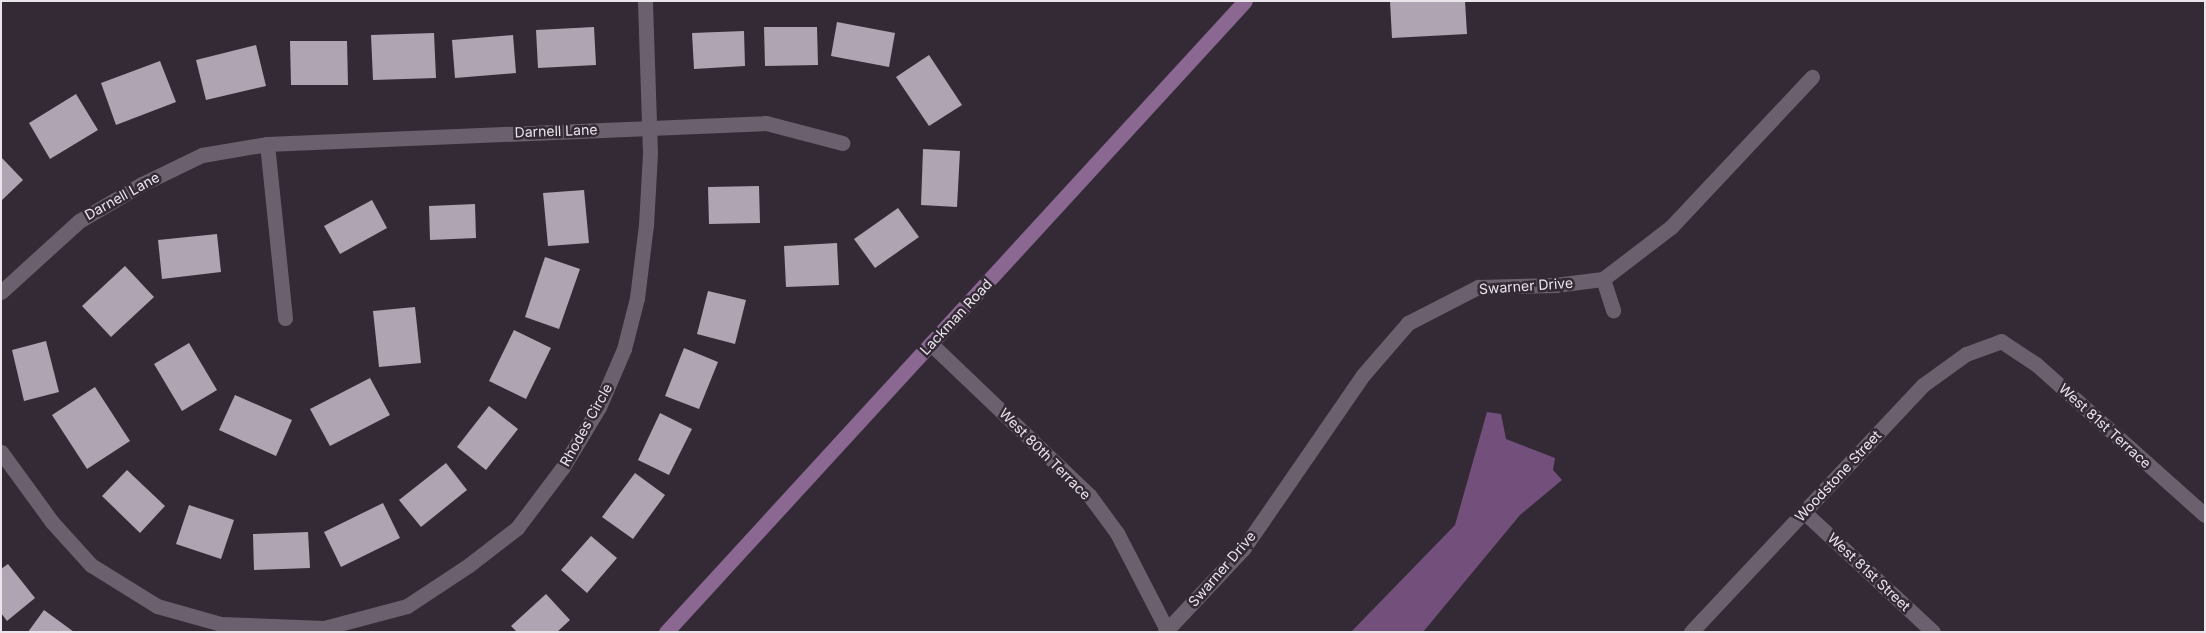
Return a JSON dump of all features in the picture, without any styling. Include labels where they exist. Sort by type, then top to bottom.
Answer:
[{"type":"main road","name":"Lackman Road","points":[[666,632],[1246,1]]},
{"type":"street","name":"Rhodes Circle","points":[[1,452],[52,522],[91,565],[157,606],[221,624],[294,630],[324,628],[407,606],[469,565],[517,528],[563,467],[599,406],[624,349],[637,298],[646,225],[649,127],[645,1]]},
{"type":"street","name":"Swarner Drive","points":[[1167,631],[1244,549],[1363,374],[1408,323],[1478,287],[1555,286],[1603,279],[1672,227],[1812,77]]},
{"type":"street","name":"Darnell Lane","points":[[1,292],[79,221],[142,184],[202,155],[267,144],[766,123],[842,143]]},
{"type":"street","points":[[267,144],[285,318]]},
{"type":"street","points":[[1603,279],[1613,310]]},
{"type":"street","name":"Woodstone Street","points":[[1691,632],[1923,385],[1966,354],[2001,341]]},
{"type":"street","name":"West 81st Terrace","points":[[2001,341],[2037,365],[2205,515]]},
{"type":"street","name":"West 80th Terrace","points":[[930,344],[1090,495],[1117,533],[1167,631]]},
{"type":"street","name":"West 81st Street","points":[[1804,512],[1933,632]]},
{"type":"shaded area","points":[[1487,412],[1501,414],[1506,439],[1555,458],[1553,470],[1562,480],[1520,515],[1423,632],[1351,632],[1455,525]]},
{"type":"building","points":[[1390,1],[1465,1],[1467,34],[1392,38]]},
{"type":"building","points":[[837,22],[895,33],[889,67],[831,56]]},
{"type":"building","points":[[594,27],[596,65],[538,68],[536,30]]},
{"type":"building","points":[[764,27],[817,27],[818,65],[765,66]]},
{"type":"building","points":[[744,31],[745,66],[694,69],[692,33]]},
{"type":"building","points":[[434,33],[436,78],[373,80],[371,35]]},
{"type":"building","points":[[513,35],[516,73],[455,78],[452,40]]},
{"type":"building","points":[[290,41],[347,41],[348,85],[291,85]]},
{"type":"building","points":[[256,45],[266,86],[206,100],[196,60]]},
{"type":"building","points":[[929,55],[962,105],[929,126],[896,77]]},
{"type":"building","points":[[160,61],[176,102],[116,125],[101,83]]},
{"type":"building","points":[[76,94],[98,130],[50,159],[29,123]]},
{"type":"building","points":[[923,149],[960,151],[957,207],[921,205]]},
{"type":"building","points":[[1,157],[23,180],[1,201]]},
{"type":"building","points":[[759,186],[760,223],[709,224],[708,187]]},
{"type":"building","points":[[584,190],[589,243],[548,246],[543,193]]},
{"type":"building","points":[[372,200],[387,228],[340,254],[324,226]]},
{"type":"building","points":[[475,204],[476,238],[430,240],[429,206]]},
{"type":"building","points":[[898,208],[919,237],[875,268],[854,239]]},
{"type":"building","points":[[217,234],[221,272],[162,279],[158,240]]},
{"type":"building","points":[[837,243],[839,285],[786,287],[784,246]]},
{"type":"building","points":[[545,257],[580,269],[559,329],[525,317]]},
{"type":"building","points":[[125,266],[154,297],[111,337],[82,306]]},
{"type":"building","points":[[708,291],[746,300],[735,344],[697,334]]},
{"type":"building","points":[[415,307],[421,363],[379,367],[373,311]]},
{"type":"building","points":[[514,330],[551,348],[526,399],[489,381]]},
{"type":"building","points":[[46,341],[59,392],[24,401],[12,350]]},
{"type":"building","points":[[189,343],[217,390],[182,411],[154,364]]},
{"type":"building","points":[[684,348],[718,362],[699,409],[665,396]]},
{"type":"building","points":[[370,378],[390,415],[330,446],[310,409]]},
{"type":"building","points":[[95,387],[130,441],[87,469],[52,415]]},
{"type":"building","points":[[235,395],[292,420],[276,456],[219,430]]},
{"type":"building","points":[[489,406],[518,429],[486,470],[457,447]]},
{"type":"building","points":[[660,413],[692,429],[669,475],[638,460]]},
{"type":"building","points":[[446,463],[467,490],[421,527],[399,500]]},
{"type":"building","points":[[127,470],[165,506],[140,533],[102,496]]},
{"type":"building","points":[[635,473],[665,495],[633,539],[602,517]]},
{"type":"building","points":[[383,503],[400,538],[341,567],[324,532]]},
{"type":"building","points":[[189,505],[234,520],[221,559],[176,544]]},
{"type":"building","points":[[308,532],[310,568],[254,570],[253,534]]},
{"type":"building","points":[[591,536],[617,558],[587,593],[561,570]]},
{"type":"building","points":[[8,564],[35,598],[7,621],[1,613],[1,569]]},
{"type":"building","points":[[546,594],[570,620],[557,632],[517,632],[511,626]]},
{"type":"building","points":[[44,610],[74,632],[28,632]]}]
